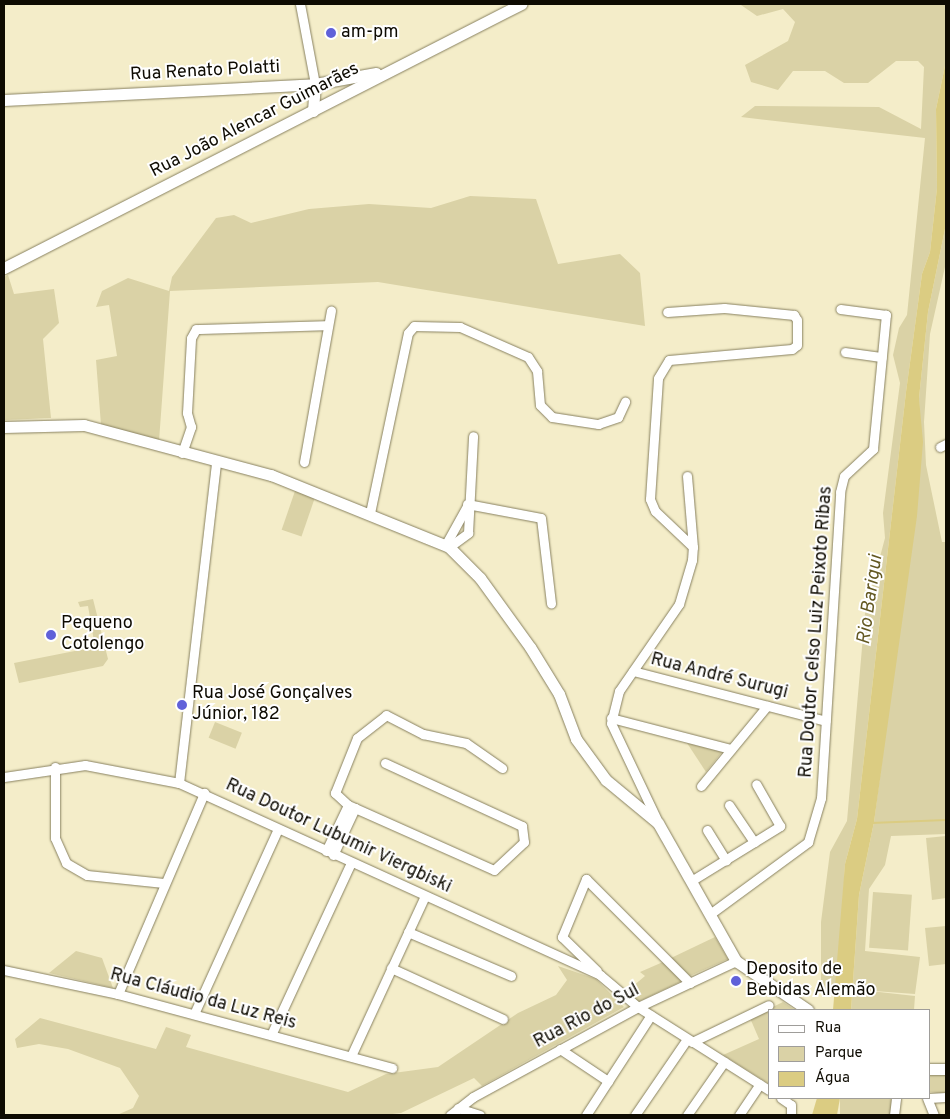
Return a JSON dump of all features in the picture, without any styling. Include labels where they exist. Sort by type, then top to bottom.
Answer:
[{"type":"main road","name":"Rua João Alencar Guimarães","points":[[4,268],[521,4]]},
{"type":"main road","name":"Rua Renato Polatti","points":[[4,100],[315,84],[356,78],[406,63]]},
{"type":"main road","points":[[313,111],[315,84]]},
{"type":"main road","points":[[4,427],[84,425],[292,482],[448,546],[480,578],[530,647],[559,694],[576,739],[606,780],[658,823],[736,961],[807,1009]]},
{"type":"main road","points":[[930,1069],[946,1069]]},
{"type":"street","points":[[300,4],[315,84]]},
{"type":"street","points":[[667,312],[724,308],[794,315],[796,345],[669,360],[658,378],[650,473],[650,498],[655,511],[693,546]]},
{"type":"street","name":"Rua Doutor Celso Luiz Peixoto Ribas","points":[[710,914],[810,839],[822,793],[842,483],[849,471],[871,454],[886,315],[840,309]]},
{"type":"street","points":[[304,462],[331,310]]},
{"type":"street","points":[[182,453],[191,427],[187,413],[191,338],[196,330],[328,326]]},
{"type":"street","points":[[370,513],[408,333],[414,326],[460,327],[528,357],[537,371],[540,405],[552,417],[598,424],[618,418],[625,402]]},
{"type":"street","points":[[845,352],[882,357]]},
{"type":"street","points":[[448,546],[468,533],[473,436]]},
{"type":"street","points":[[179,782],[216,462]]},
{"type":"street","points":[[658,823],[617,744],[611,718],[616,698],[679,604],[691,571],[693,546],[687,476]]},
{"type":"street","points":[[468,504],[541,518],[551,603]]},
{"type":"street","name":"Rua André Surugi","points":[[633,671],[826,721]]},
{"type":"street","points":[[701,786],[767,706]]},
{"type":"street","points":[[385,763],[519,824],[526,833],[524,842],[497,869],[491,870],[352,806],[335,793],[355,742],[386,715],[423,734],[466,743],[502,768]]},
{"type":"street","points":[[611,718],[731,749]]},
{"type":"street","name":"Rua Doutor Lubumir Viergbiski","points":[[4,777],[55,767],[96,765],[179,782],[278,830],[600,975],[638,1007],[768,1089]]},
{"type":"street","points":[[55,767],[55,838],[66,863],[87,875],[164,883]]},
{"type":"street","points":[[691,881],[780,826],[756,784]]},
{"type":"street","points":[[118,994],[204,793]]},
{"type":"street","points":[[729,805],[754,842]]},
{"type":"street","points":[[330,853],[352,806]]},
{"type":"street","points":[[194,1014],[278,830]]},
{"type":"street","points":[[707,830],[726,860]]},
{"type":"street","points":[[271,1035],[351,862]]},
{"type":"street","points":[[600,975],[562,937],[586,879],[690,983]]},
{"type":"street","points":[[351,1056],[424,896]]},
{"type":"street","points":[[408,932],[512,976]]},
{"type":"street","name":"Rua Rio do Sul","points":[[450,1115],[458,1108],[560,1049],[638,1007],[736,961]]},
{"type":"street","points":[[391,968],[503,1019]]},
{"type":"street","name":"Rua Cláudio da Luz Reis","points":[[4,970],[118,994],[392,1068]]},
{"type":"street","points":[[635,1115],[690,1040],[769,1005]]},
{"type":"street","points":[[586,1115],[651,1015]]},
{"type":"street","points":[[560,1049],[608,1081]]},
{"type":"street","points":[[687,1115],[724,1062]]},
{"type":"street","points":[[739,1115],[760,1084]]},
{"type":"street","points":[[930,1098],[946,1097]]},
{"type":"street","points":[[781,1099],[792,1111]]},
{"type":"street","points":[[894,1115],[896,1099]]},
{"type":"street","points":[[928,1099],[934,1115]]},
{"type":"street","points":[[458,1108],[480,1115]]},
{"type":"green space","points":[[946,4],[946,61],[936,109],[937,188],[930,252],[922,274],[906,392],[857,819],[845,864],[838,993],[828,994],[821,986],[821,922],[830,852],[847,821],[865,613],[885,538],[883,513],[900,383],[893,355],[899,328],[907,315],[925,138],[741,117],[755,106],[879,107],[921,129],[924,67],[918,61],[896,61],[868,83],[844,83],[825,71],[793,71],[778,90],[751,82],[745,65],[788,41],[795,22],[783,9],[757,16],[741,5]]},
{"type":"green space","points":[[470,196],[536,199],[558,264],[620,254],[640,273],[645,326],[378,282],[170,291],[159,441],[101,425],[96,360],[117,356],[109,305],[96,307],[102,291],[128,278],[169,291],[172,277],[216,218],[234,215],[251,223],[309,209],[369,204],[431,208]]},
{"type":"green space","points":[[946,224],[945,267],[930,334],[924,422],[926,465],[942,542],[946,542],[946,834],[891,836],[885,865],[869,889],[865,951],[920,957],[915,994],[861,990],[915,996],[914,1009],[851,1009],[859,895],[874,822],[921,461],[919,398],[928,312]]},
{"type":"green space","points":[[8,275],[14,294],[54,289],[59,323],[43,339],[51,418],[4,420],[4,277]]},
{"type":"green space","points":[[295,491],[315,498],[302,537],[282,530]]},
{"type":"green space","points":[[93,599],[108,659],[103,666],[19,683],[14,663],[95,647],[88,606],[80,607],[78,602]]},
{"type":"green space","points":[[215,722],[242,733],[236,749],[209,738]]},
{"type":"green space","points":[[687,743],[722,752],[706,772]]},
{"type":"green space","points":[[946,836],[946,898],[932,900],[926,838]]},
{"type":"green space","points":[[873,892],[912,895],[908,951],[869,948]]},
{"type":"green space","points":[[946,926],[946,964],[929,966],[925,928]]},
{"type":"green space","points":[[715,937],[728,959],[690,976],[671,958]]},
{"type":"green space","points":[[76,951],[102,958],[113,988],[49,973]]},
{"type":"green space","points":[[663,962],[682,981],[638,1002],[626,992],[645,976],[640,972]]},
{"type":"green space","points":[[558,966],[596,979],[624,1007],[482,1086],[474,1078],[401,1113],[384,1115],[117,1115],[133,1108],[139,1096],[120,1068],[68,1049],[39,1044],[17,1048],[15,1039],[40,1018],[156,1049],[166,1027],[191,1035],[186,1047],[348,1092],[386,1074],[438,1067],[518,1013],[556,995],[567,980]]},
{"type":"green space","points":[[783,1002],[794,1009],[769,1009]]},
{"type":"green space","points":[[768,1009],[768,1083],[723,1055],[759,1039],[750,1018]]},
{"type":"green space","points":[[946,1073],[946,1094],[930,1092],[930,1074]]},
{"type":"green space","points":[[840,1099],[891,1099],[891,1115],[840,1115]]},
{"type":"water","name":"Rio Barigui","points":[[946,61],[946,224],[928,312],[919,398],[923,442],[917,516],[874,822],[859,895],[851,1009],[833,1009],[845,864],[857,819],[906,392],[922,274],[930,252],[937,188],[936,109]]},
{"type":"water","points":[[817,1099],[840,1099],[837,1115],[812,1115]]},
{"type":"waterway","points":[[871,823],[946,820]]},
{"type":"place","name":"am-pm","points":[[331,33]]},
{"type":"place","name":"Pequeno Cotolengo","points":[[51,635]]},
{"type":"place","name":"Rua José Gonçalves Júnior, 182","points":[[182,705]]},
{"type":"place","name":"Deposito de Bebidas Alemão","points":[[736,981]]}]
